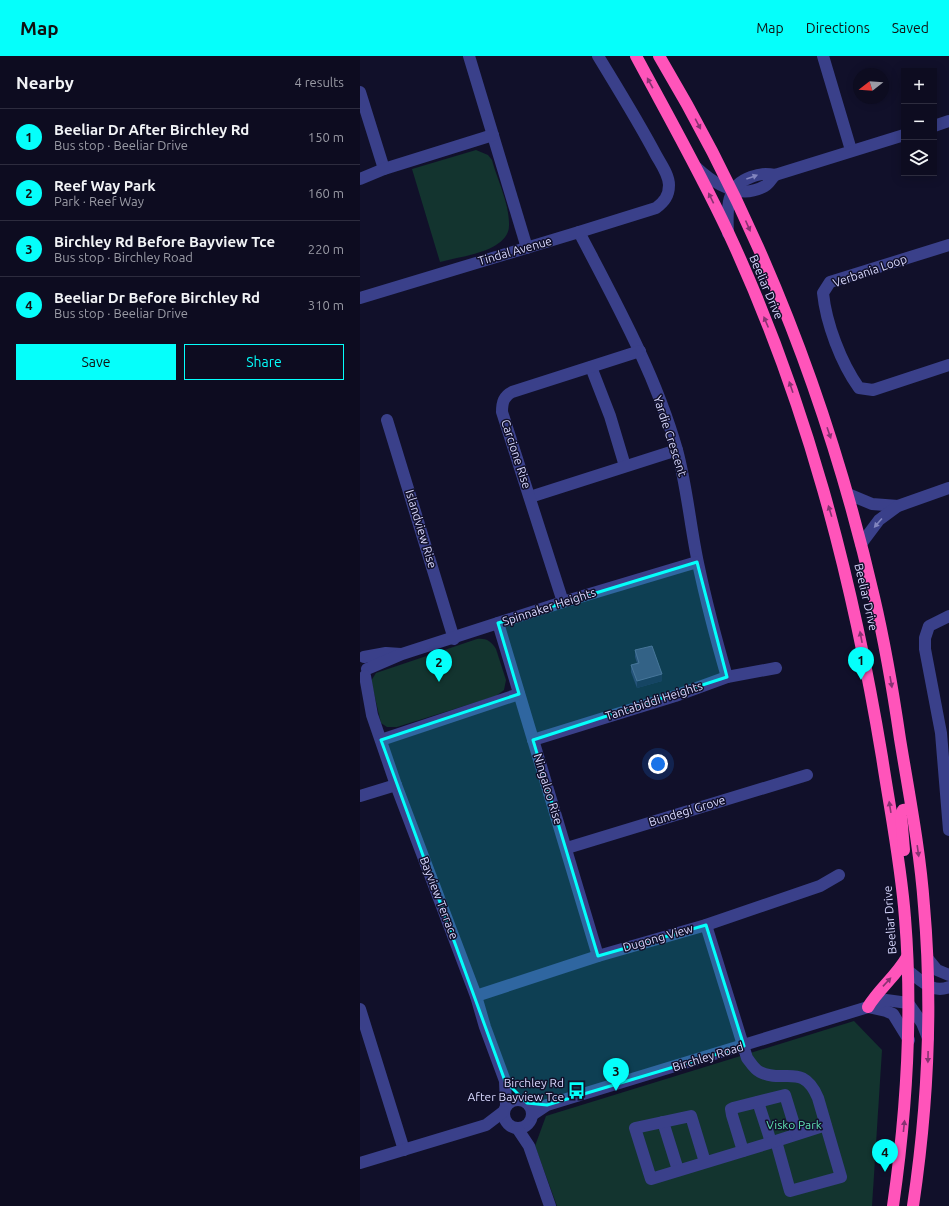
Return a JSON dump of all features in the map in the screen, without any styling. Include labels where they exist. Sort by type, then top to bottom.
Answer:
[{"type":"highway","name":"Beeliar Drive","points":[[636,56],[695,166],[728,233],[787,376],[832,518],[853,602],[866,665],[896,843],[905,916],[908,970],[909,1040],[906,1111],[894,1206]]},
{"type":"highway","name":"Beeliar Drive","points":[[659,56],[679,90],[732,190],[773,282],[791,327],[817,396],[848,494],[886,654],[911,809],[924,902],[928,959],[927,1090],[924,1126],[913,1206]]},
{"type":"highway","points":[[905,916],[910,898],[901,814],[903,810],[911,809]]},
{"type":"highway","points":[[868,1008],[878,992],[907,957]]},
{"type":"highway","points":[[904,1206],[907,1199],[921,1101],[927,1090]]},
{"type":"highway","points":[[895,1192],[900,1206]]},
{"type":"street","points":[[469,56],[527,248]]},
{"type":"street","name":"Tindal Avenue","points":[[360,298],[656,208],[667,198],[670,184],[667,176],[639,123],[598,56]]},
{"type":"street","points":[[823,56],[851,150]]},
{"type":"street","points":[[360,92],[384,169]]},
{"type":"street","points":[[937,125],[949,121]]},
{"type":"street","points":[[360,179],[384,169],[493,135]]},
{"type":"street","points":[[728,233],[728,206],[732,190],[743,180],[763,173],[775,175],[851,150],[901,136]]},
{"type":"street","points":[[695,166],[710,179],[732,190]]},
{"type":"street","name":"Yardie Crescent","points":[[579,232],[640,351],[677,450],[684,481],[697,562],[727,677]]},
{"type":"street","name":"Verbania Loop","points":[[949,245],[830,282],[823,293],[825,312],[850,375],[859,388],[873,390],[949,365]]},
{"type":"street","name":"Carcione Rise","points":[[563,602],[502,412],[504,400],[512,392],[640,351]]},
{"type":"street","points":[[591,367],[610,416],[625,466]]},
{"type":"street","name":"Islandview Rise","points":[[387,420],[454,639]]},
{"type":"street","points":[[530,497],[677,450]]},
{"type":"street","points":[[861,544],[879,520],[898,506],[949,488]]},
{"type":"street","points":[[848,494],[872,504],[898,506]]},
{"type":"street","name":"Spinnaker Heights","points":[[364,675],[402,654],[454,639],[563,602],[697,562]]},
{"type":"street","points":[[949,616],[929,626],[925,638],[925,650],[945,733],[949,830]]},
{"type":"street","name":"Ningaloo Rise","points":[[498,623],[567,848],[598,956]]},
{"type":"street","name":"Spinnaker Heights","points":[[362,656],[386,653],[402,654]]},
{"type":"street","name":"Bayview Terrace","points":[[362,656],[367,663],[364,675],[372,715],[396,785],[476,996],[485,1027],[505,1081],[505,1108]]},
{"type":"street","name":"Tantabiddi Heights","points":[[533,740],[675,696],[727,677],[776,668]]},
{"type":"street","points":[[381,740],[519,694]]},
{"type":"street","name":"Bayview Terrace","points":[[360,698],[372,715]]},
{"type":"street","name":"Bundegi Grove","points":[[567,848],[807,775]]},
{"type":"street","points":[[360,796],[396,785]]},
{"type":"street","name":"Dugong View","points":[[476,996],[598,956],[706,924],[820,886],[839,875]]},
{"type":"street","points":[[706,924],[747,1058],[755,1069],[760,1072],[772,1075],[789,1075],[806,1079],[814,1090],[841,1177],[790,1191],[758,1102]]},
{"type":"street","points":[[928,959],[937,970],[949,975]]},
{"type":"street","points":[[908,970],[928,986],[937,990],[949,986]]},
{"type":"street","name":"Birchley Road","points":[[530,1119],[547,1105],[868,1008],[886,1000],[908,1004]]},
{"type":"street","points":[[908,1004],[922,1023],[928,1039]]},
{"type":"street","name":"Birchley Road","points":[[868,1008],[886,1011],[893,1014],[909,1040]]},
{"type":"street","points":[[360,1009],[364,1038],[404,1150]]},
{"type":"street","name":"Bayview Terrace","points":[[505,1081],[524,1102]]},
{"type":"street","points":[[743,1151],[731,1109],[785,1095],[797,1134]]},
{"type":"street","points":[[360,1163],[486,1124],[513,1100],[524,1102],[531,1109],[529,1146]]},
{"type":"street","name":"Birchley Road","points":[[524,1102],[547,1105]]},
{"type":"street","points":[[505,1108],[505,1121],[513,1127],[529,1146],[550,1206]]},
{"type":"street","points":[[704,1162],[691,1116],[635,1128],[651,1179],[826,1125]]},
{"type":"street","points":[[486,1124],[523,1127],[530,1119]]},
{"type":"street","points":[[663,1122],[678,1170]]},
{"type":"highlighted area","points":[[697,562],[727,677],[533,740],[598,956],[706,925],[744,1046],[547,1105],[527,1103],[505,1081],[381,740],[519,694],[498,623]]},
{"type":"green space","points":[[476,150],[488,155],[492,160],[503,192],[509,218],[508,232],[501,241],[490,248],[440,262],[412,169]]},
{"type":"green space","points":[[477,639],[488,641],[496,649],[506,680],[504,690],[496,696],[397,727],[387,727],[381,723],[371,681],[376,673]]},
{"type":"green space","name":"Visko Park","points":[[854,1021],[882,1050],[872,1206],[557,1206],[535,1146],[546,1116]]},
{"type":"building","points":[[652,646],[662,674],[637,681],[631,665],[639,663],[635,650]]},
{"type":"place","name":"Beeliar Dr After Birchley Rd","points":[[861,680]]},
{"type":"place","name":"Reef Way Park","points":[[439,682]]},
{"type":"place","name":"Birchley Rd After Bayview Tce","points":[[577,1090]]},
{"type":"place","name":"Birchley Rd Before Bayview Tce","points":[[616,1091]]},
{"type":"place","name":"Beeliar Dr Before Birchley Rd","points":[[885,1172]]}]
